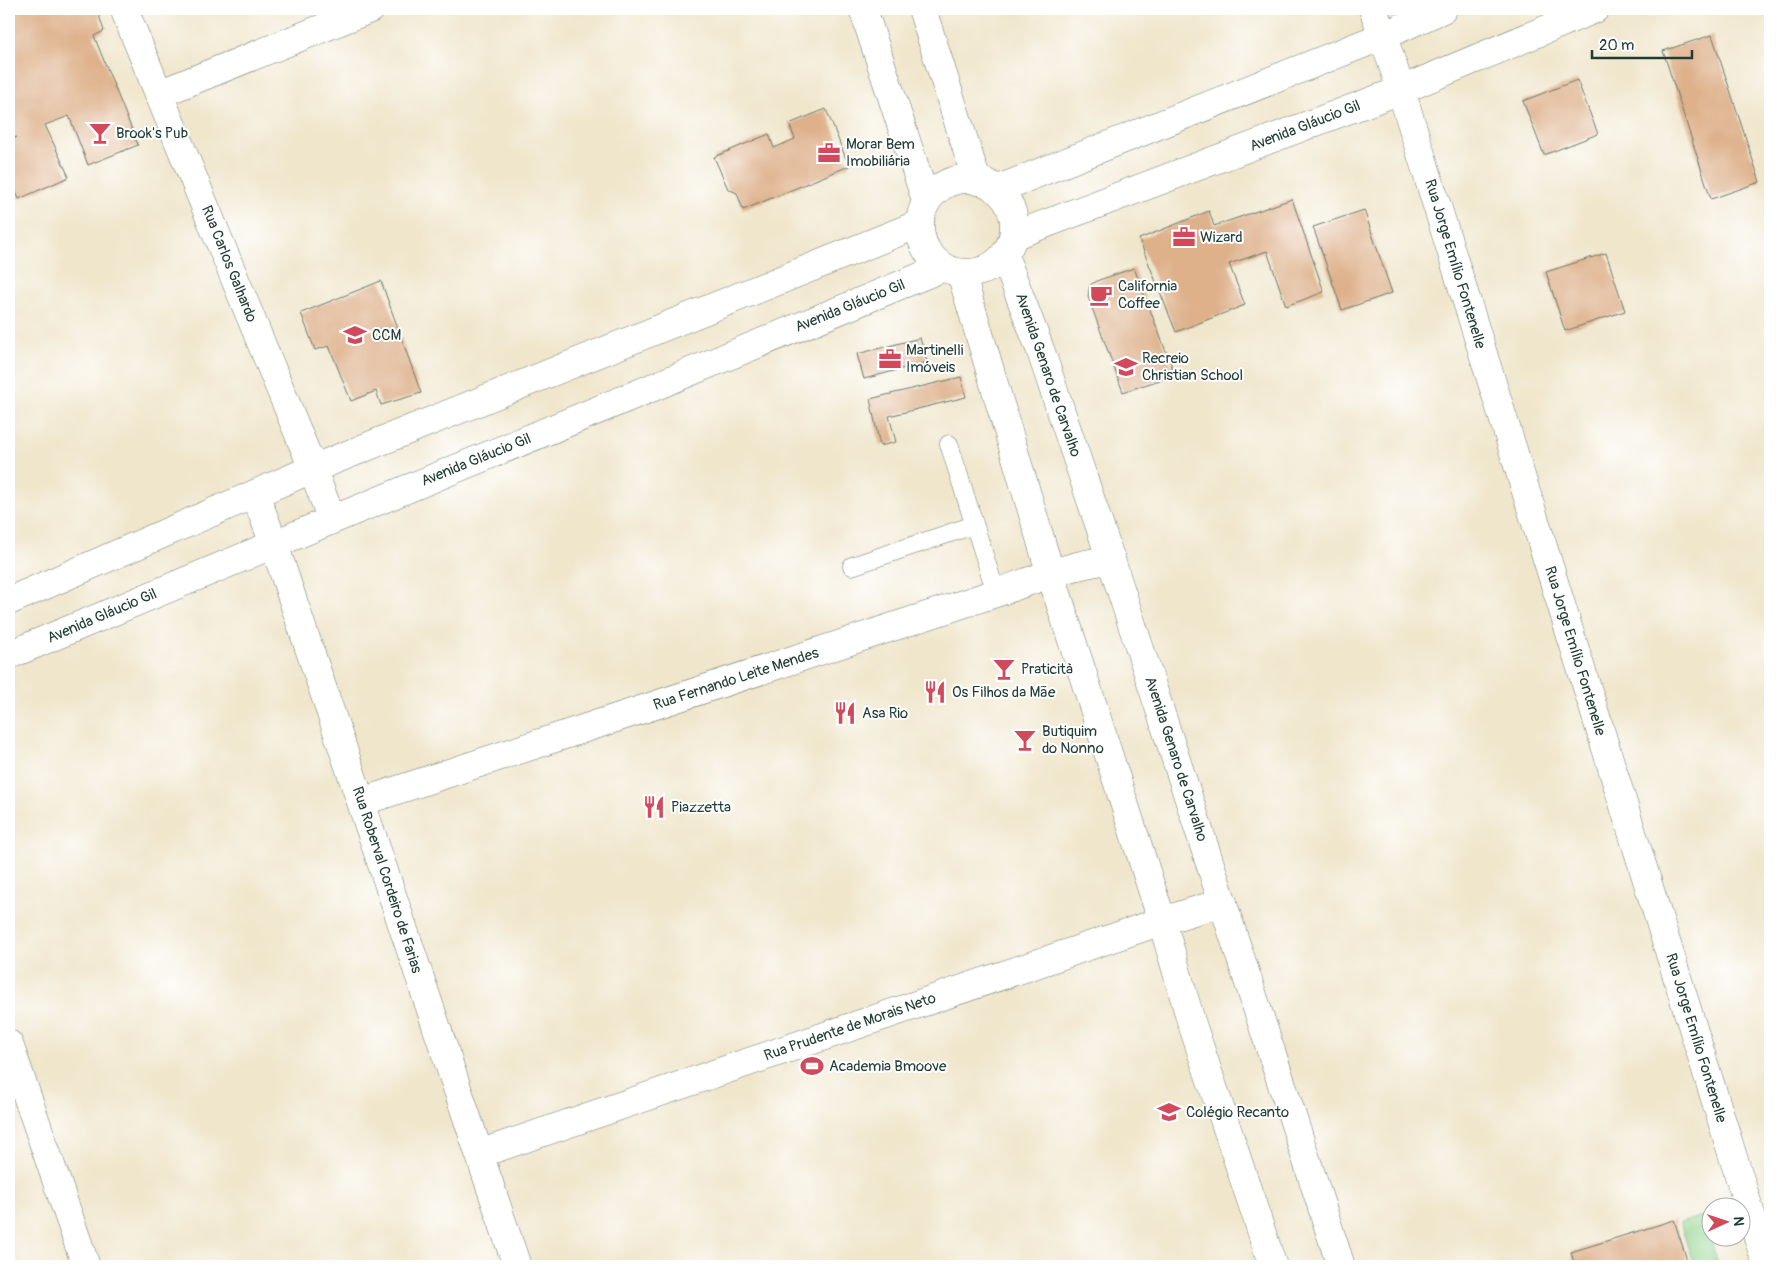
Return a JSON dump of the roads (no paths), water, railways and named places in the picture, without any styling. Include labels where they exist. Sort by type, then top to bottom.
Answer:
[{"type":"street","name":"Rua Carlos Galhardo","points":[[124,9],[332,520]]},
{"type":"street","points":[[159,94],[370,9]]},
{"type":"street","points":[[9,601],[312,469],[923,212],[940,187],[958,180],[986,185],[1005,198],[1011,210],[1014,223],[1009,246],[992,266],[978,272],[953,270],[925,249],[923,212],[863,9]]},
{"type":"street","points":[[922,9],[986,185]]},
{"type":"street","name":"Rua Jorge Emílio Fontenelle","points":[[1372,9],[1401,90],[1767,1266]]},
{"type":"street","points":[[986,185],[1383,36],[1444,9]]},
{"type":"street","name":"Avenida Gláucio Gil","points":[[1009,246],[1401,90],[1595,9]]},
{"type":"street","name":"Avenida Genaro de Carvalho","points":[[1009,246],[1040,349],[1111,560],[1341,1266]]},
{"type":"street","points":[[953,270],[1162,922],[1191,1021],[1273,1266]]},
{"type":"street","name":"Avenida Gláucio Gil","points":[[9,655],[332,520],[953,270]]},
{"type":"street","name":"Rua Roberval Cordeiro de Farias","points":[[255,494],[274,544],[517,1266]]},
{"type":"street","name":"Rua Fernando Leite Mendes","points":[[361,802],[1050,574],[1088,562],[1111,560]]},
{"type":"street","name":"Rua Prudente de Morais Neto","points":[[479,1154],[1223,902]]},
{"type":"street","points":[[9,1044],[86,1266]]},
{"type":"lane","points":[[949,444],[996,593]]},
{"type":"lane","points":[[852,566],[974,524]]},
{"type":"place","name":"Brook's Pub","points":[[100,133]]},
{"type":"place","name":"Morar Bem Imobiliária","points":[[829,153]]},
{"type":"place","name":"Wizard","points":[[1184,237]]},
{"type":"place","name":"California Coffee","points":[[1101,295]]},
{"type":"place","name":"CCM","points":[[355,335]]},
{"type":"place","name":"Martinelli Imóveis","points":[[890,359]]},
{"type":"place","name":"Recreio Christian School","points":[[1126,367]]},
{"type":"place","name":"Praticità","points":[[1004,669]]},
{"type":"place","name":"Os Filhos da Mãe","points":[[935,692]]},
{"type":"place","name":"Asa Rio","points":[[845,713]]},
{"type":"place","name":"Butiquim do Nonno","points":[[1025,740]]},
{"type":"place","name":"Piazzetta","points":[[654,807]]},
{"type":"place","name":"Academia Bmoove","points":[[812,1066]]},
{"type":"place","name":"Colégio Recanto","points":[[1169,1112]]}]
